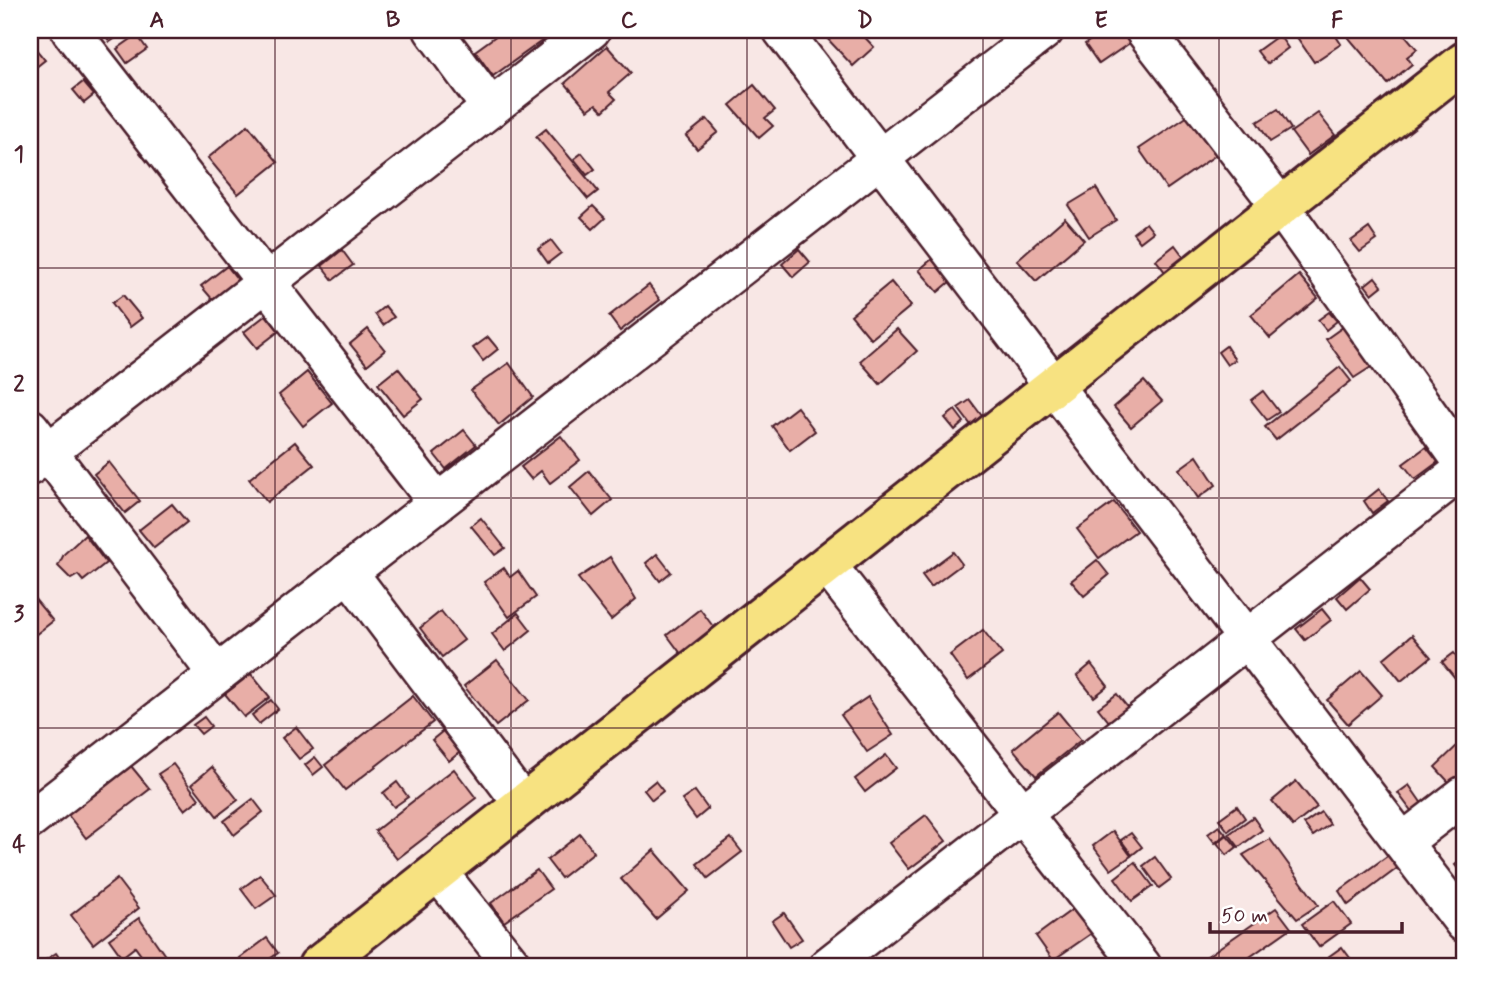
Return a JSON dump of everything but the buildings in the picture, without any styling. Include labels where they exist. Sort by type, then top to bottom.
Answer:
[{"type":"main road","points":[[318,966],[1464,62]]},
{"type":"street","points":[[70,30],[438,502]]},
{"type":"street","points":[[433,30],[491,108]]},
{"type":"street","points":[[217,674],[36,449],[266,283],[591,30]]},
{"type":"street","points":[[782,30],[1464,923]]},
{"type":"street","points":[[30,820],[1045,30]]},
{"type":"street","points":[[1144,30],[1281,207],[1464,464]]},
{"type":"street","points":[[832,965],[1464,470]]},
{"type":"street","points":[[827,565],[1142,966]]},
{"type":"street","points":[[348,572],[523,804]]},
{"type":"street","points":[[1403,842],[1464,795]]},
{"type":"street","points":[[438,872],[513,966]]}]
